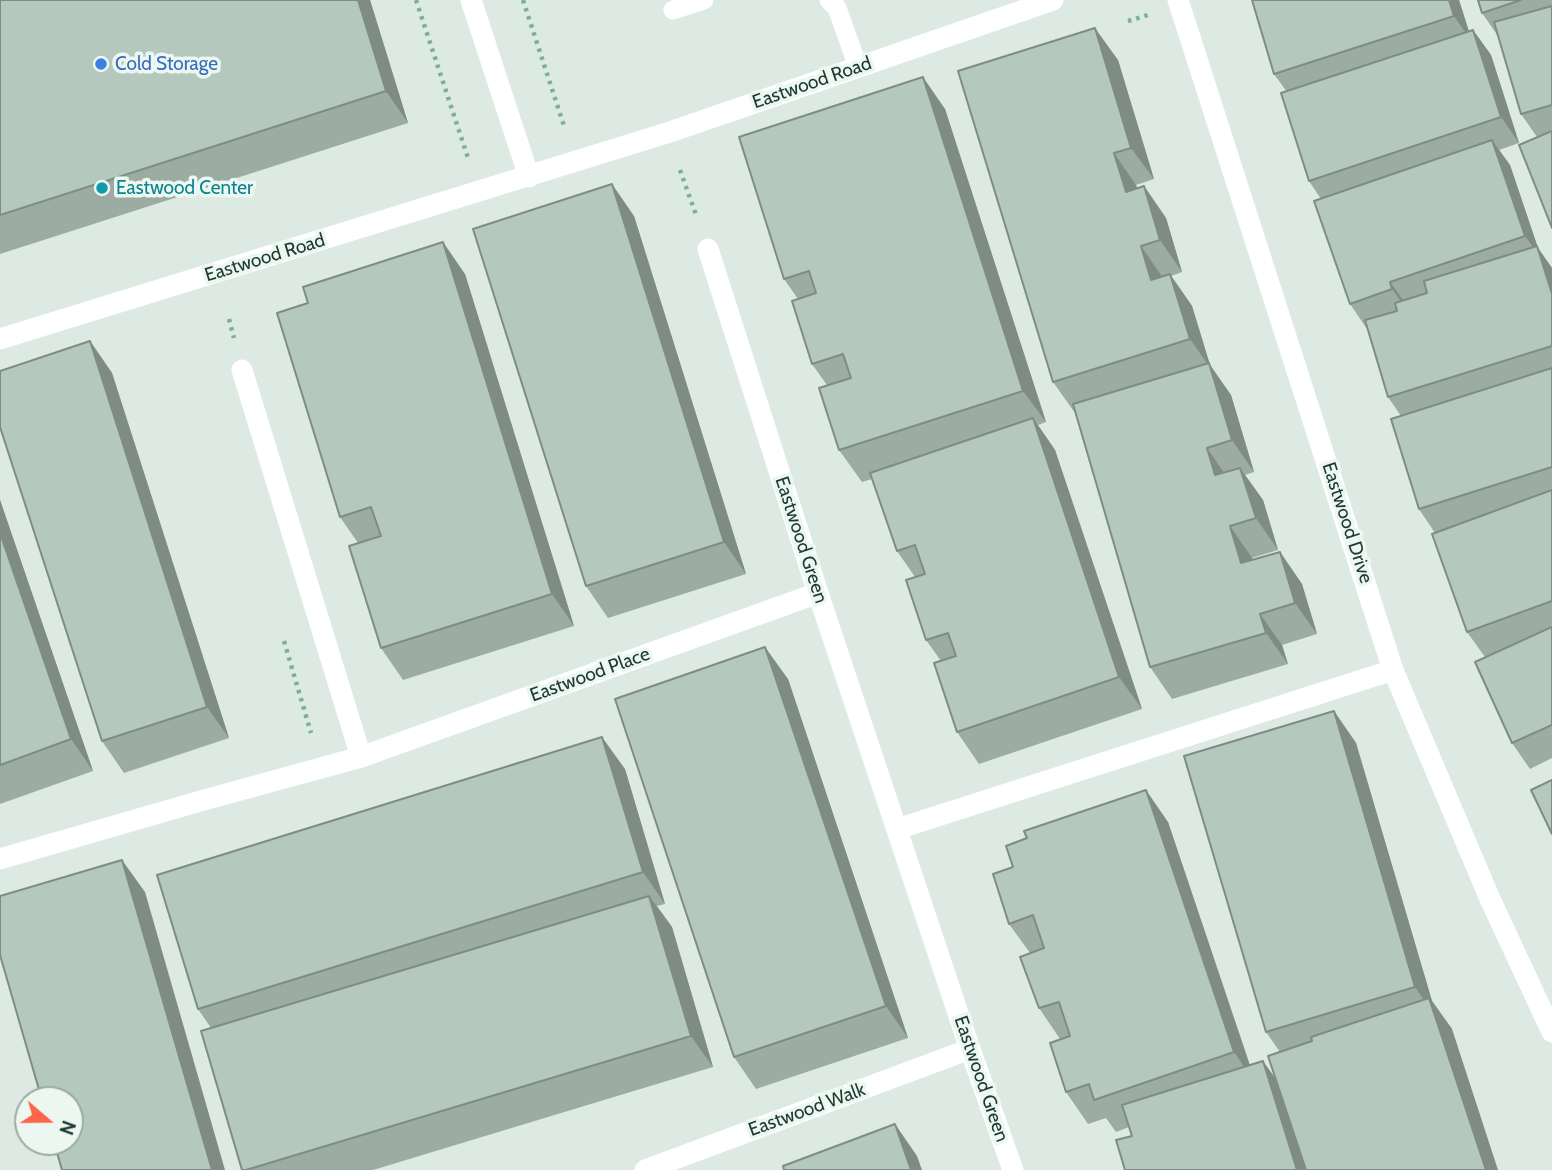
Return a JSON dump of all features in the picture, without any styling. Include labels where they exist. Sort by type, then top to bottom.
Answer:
[{"type":"street","points":[[471,0],[529,177]]},
{"type":"street","name":"Eastwood Road","points":[[0,339],[575,163],[858,67],[1016,6],[1054,0]]},
{"type":"street","name":"Eastwood Drive","points":[[1178,0],[1393,670],[1490,899],[1552,1032]]},
{"type":"street","name":"Eastwood Green","points":[[708,249],[818,593],[1013,1170]]},
{"type":"street","points":[[242,370],[361,757]]},
{"type":"street","name":"Eastwood Place","points":[[0,859],[361,757],[818,593]]},
{"type":"street","points":[[897,829],[1393,670]]},
{"type":"street","name":"Eastwood Walk","points":[[645,1170],[970,1049]]},
{"type":"lane","points":[[673,10],[704,0]]},
{"type":"lane","points":[[829,0],[837,8],[858,67]]},
{"type":"path","points":[[416,0],[479,192]]},
{"type":"path","points":[[523,0],[575,163]]},
{"type":"path","points":[[680,170],[708,249]]},
{"type":"building","name":"Eastwood Center","points":[[0,0],[358,0],[386,91],[0,215]]},
{"type":"building","points":[[1252,0],[1449,0],[1454,16],[1274,74]]},
{"type":"building","points":[[1478,0],[1521,0],[1482,13]]},
{"type":"building","points":[[1552,6],[1552,105],[1521,114],[1494,22]]},
{"type":"building","points":[[1095,28],[1131,148],[1114,153],[1126,192],[1144,186],[1160,240],[1141,246],[1151,280],[1170,274],[1190,339],[1053,382],[958,71]]},
{"type":"building","points":[[1473,30],[1501,117],[1309,181],[1281,93]]},
{"type":"building","points":[[923,77],[1023,391],[839,450],[819,388],[851,378],[843,354],[812,364],[792,301],[816,293],[809,271],[784,279],[739,137]]},
{"type":"building","points":[[1552,131],[1552,228],[1519,145]]},
{"type":"building","points":[[1492,140],[1525,236],[1390,282],[1392,289],[1350,304],[1314,201]]},
{"type":"building","points":[[612,184],[724,542],[586,586],[473,229]]},
{"type":"building","points":[[443,242],[552,594],[381,648],[349,546],[381,536],[371,507],[340,517],[277,313],[308,303],[303,287]]},
{"type":"building","points":[[1537,246],[1552,294],[1552,346],[1388,397],[1365,320],[1397,311],[1395,303],[1427,293],[1424,281]]},
{"type":"building","points":[[90,341],[207,707],[102,741],[0,427],[0,371]]},
{"type":"building","points":[[1209,363],[1232,440],[1207,448],[1215,475],[1240,468],[1256,518],[1230,526],[1241,563],[1280,552],[1295,603],[1260,614],[1266,633],[1150,667],[1073,404]]},
{"type":"building","points":[[1552,368],[1552,467],[1419,509],[1391,419]]},
{"type":"building","points":[[1033,418],[1119,677],[957,732],[934,663],[956,656],[948,633],[926,640],[906,580],[925,574],[915,545],[897,551],[870,473]]},
{"type":"building","points":[[1552,490],[1552,601],[1467,632],[1432,534]]},
{"type":"building","points":[[0,533],[71,739],[0,765]]},
{"type":"building","points":[[1552,627],[1552,725],[1512,743],[1475,662]]},
{"type":"building","points":[[765,647],[886,1006],[734,1057],[615,699]]},
{"type":"building","points":[[1334,711],[1415,987],[1266,1032],[1184,756]]},
{"type":"building","points":[[602,737],[643,872],[198,1009],[157,875]]},
{"type":"building","points":[[1552,780],[1552,834],[1531,790]]},
{"type":"building","points":[[1146,790],[1234,1052],[1094,1100],[1089,1084],[1066,1092],[1050,1043],[1070,1036],[1059,1002],[1039,1008],[1020,957],[1044,948],[1033,915],[1009,924],[993,874],[1013,867],[1006,846],[1027,838],[1024,831]]},
{"type":"building","points":[[122,860],[212,1170],[62,1170],[58,1156],[84,1156],[84,1086],[38,1086],[0,955],[0,896]]},
{"type":"building","points":[[649,896],[691,1036],[242,1170],[201,1031]]},
{"type":"building","points":[[1429,998],[1486,1170],[1306,1170],[1268,1056],[1312,1041],[1311,1037]]},
{"type":"building","points":[[1263,1061],[1297,1170],[1125,1170],[1116,1140],[1132,1136],[1122,1105]]},
{"type":"building","points":[[895,1124],[911,1170],[784,1170],[783,1166]]},
{"type":"place","name":"Cold Storage","points":[[101,64]]},
{"type":"place","name":"Eastwood Center","points":[[102,188]]}]
